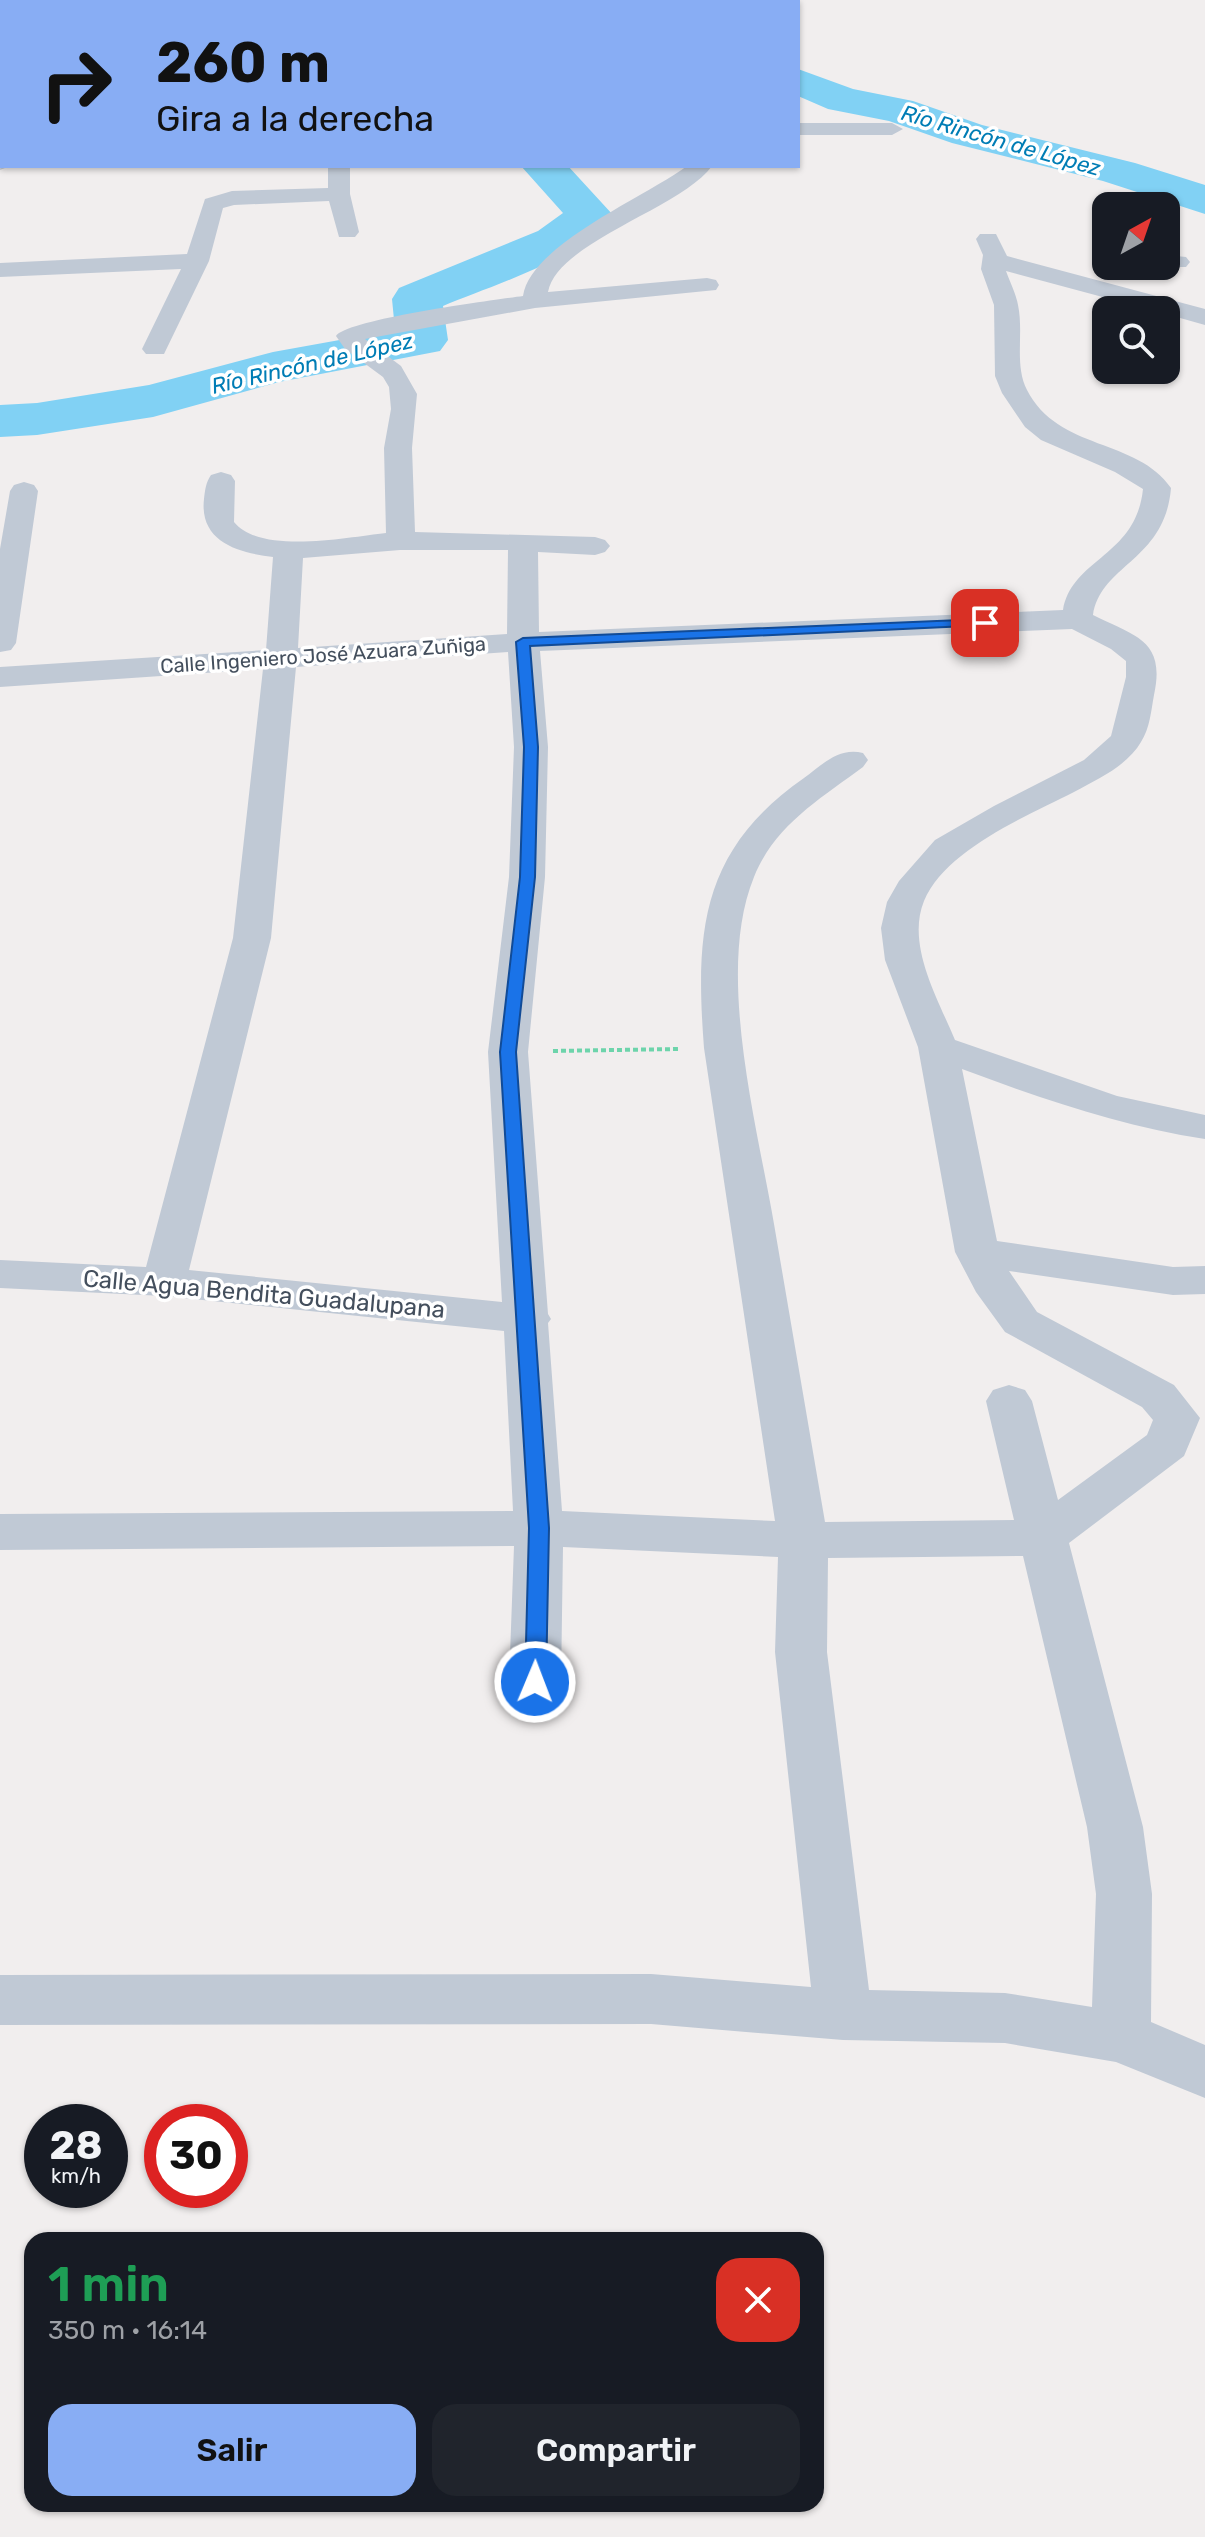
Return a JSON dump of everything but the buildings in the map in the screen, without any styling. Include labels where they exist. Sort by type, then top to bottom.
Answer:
[{"type":"street","points":[[800,129],[892,129]]},
{"type":"street","points":[[339,168],[339,194],[347,232]]},
{"type":"street","points":[[535,301],[539,280],[572,250],[668,191],[698,168]]},
{"type":"street","points":[[155,349],[197,261],[210,207],[219,201],[339,194]]},
{"type":"street","points":[[992,251],[1074,258]]},
{"type":"street","points":[[992,251],[1205,317]]},
{"type":"street","points":[[0,1532],[539,1528],[803,1540],[1041,1538],[1167,1444],[1177,1418],[1158,1396],[1021,1322],[998,1292],[977,1252],[938,1047],[904,960],[900,928],[905,902],[917,881],[948,848],[981,827],[1096,767],[1114,753],[1131,729],[1142,677],[1142,661],[1135,651],[1077,619],[1080,597],[1145,532],[1155,508],[1157,488],[1150,479],[1125,466],[1051,434],[1024,407],[1008,376],[1006,305],[993,269],[992,251]]},
{"type":"street","points":[[0,270],[197,261]]},
{"type":"street","points":[[401,541],[398,446],[404,405],[403,388],[390,372],[355,346],[349,336],[372,329],[535,301],[707,285]]},
{"type":"street","points":[[221,481],[217,515],[221,527],[238,540],[288,550],[401,541],[595,546]]},
{"type":"street","points":[[0,643],[24,491]]},
{"type":"street","points":[[523,542],[523,642],[531,747],[527,877],[508,1052],[528,1319],[539,1528],[535,1682]]},
{"type":"street","points":[[164,1282],[252,938],[289,576],[288,550]]},
{"type":"street","name":"Calle Ingeniero José Azuara Zuñiga","points":[[0,677],[523,642],[1077,619]]},
{"type":"street","points":[[843,2015],[801,1652],[803,1540],[724,1048],[718,986],[720,944],[740,868],[764,829],[851,760]]},
{"type":"street","points":[[938,1047],[1094,1103],[1173,1123],[1205,1127]]},
{"type":"street","points":[[977,1252],[1173,1281],[1205,1280]]},
{"type":"street","name":"Calle Agua Bendita Guadalupana","points":[[0,1274],[164,1282],[528,1319]]},
{"type":"street","points":[[1009,1401],[1115,1827],[1124,1894],[1121,2037]]},
{"type":"street","points":[[0,2000],[651,1999],[843,2015],[1005,2018],[1121,2037],[1205,2072]]},
{"type":"path","points":[[508,1052],[724,1048]]},
{"type":"waterway","name":"Río Rincón de López","points":[[800,82],[843,100],[898,110],[967,134],[1119,172],[1205,200]]},
{"type":"waterway","name":"Río Rincón de López","points":[[0,421],[37,419],[153,401],[273,368],[422,340],[417,299],[555,241],[590,215],[545,168]]},
{"type":"route","points":[[535,1682],[539,1528],[528,1319],[508,1052],[527,877],[531,747],[523,642],[985,623]]}]
